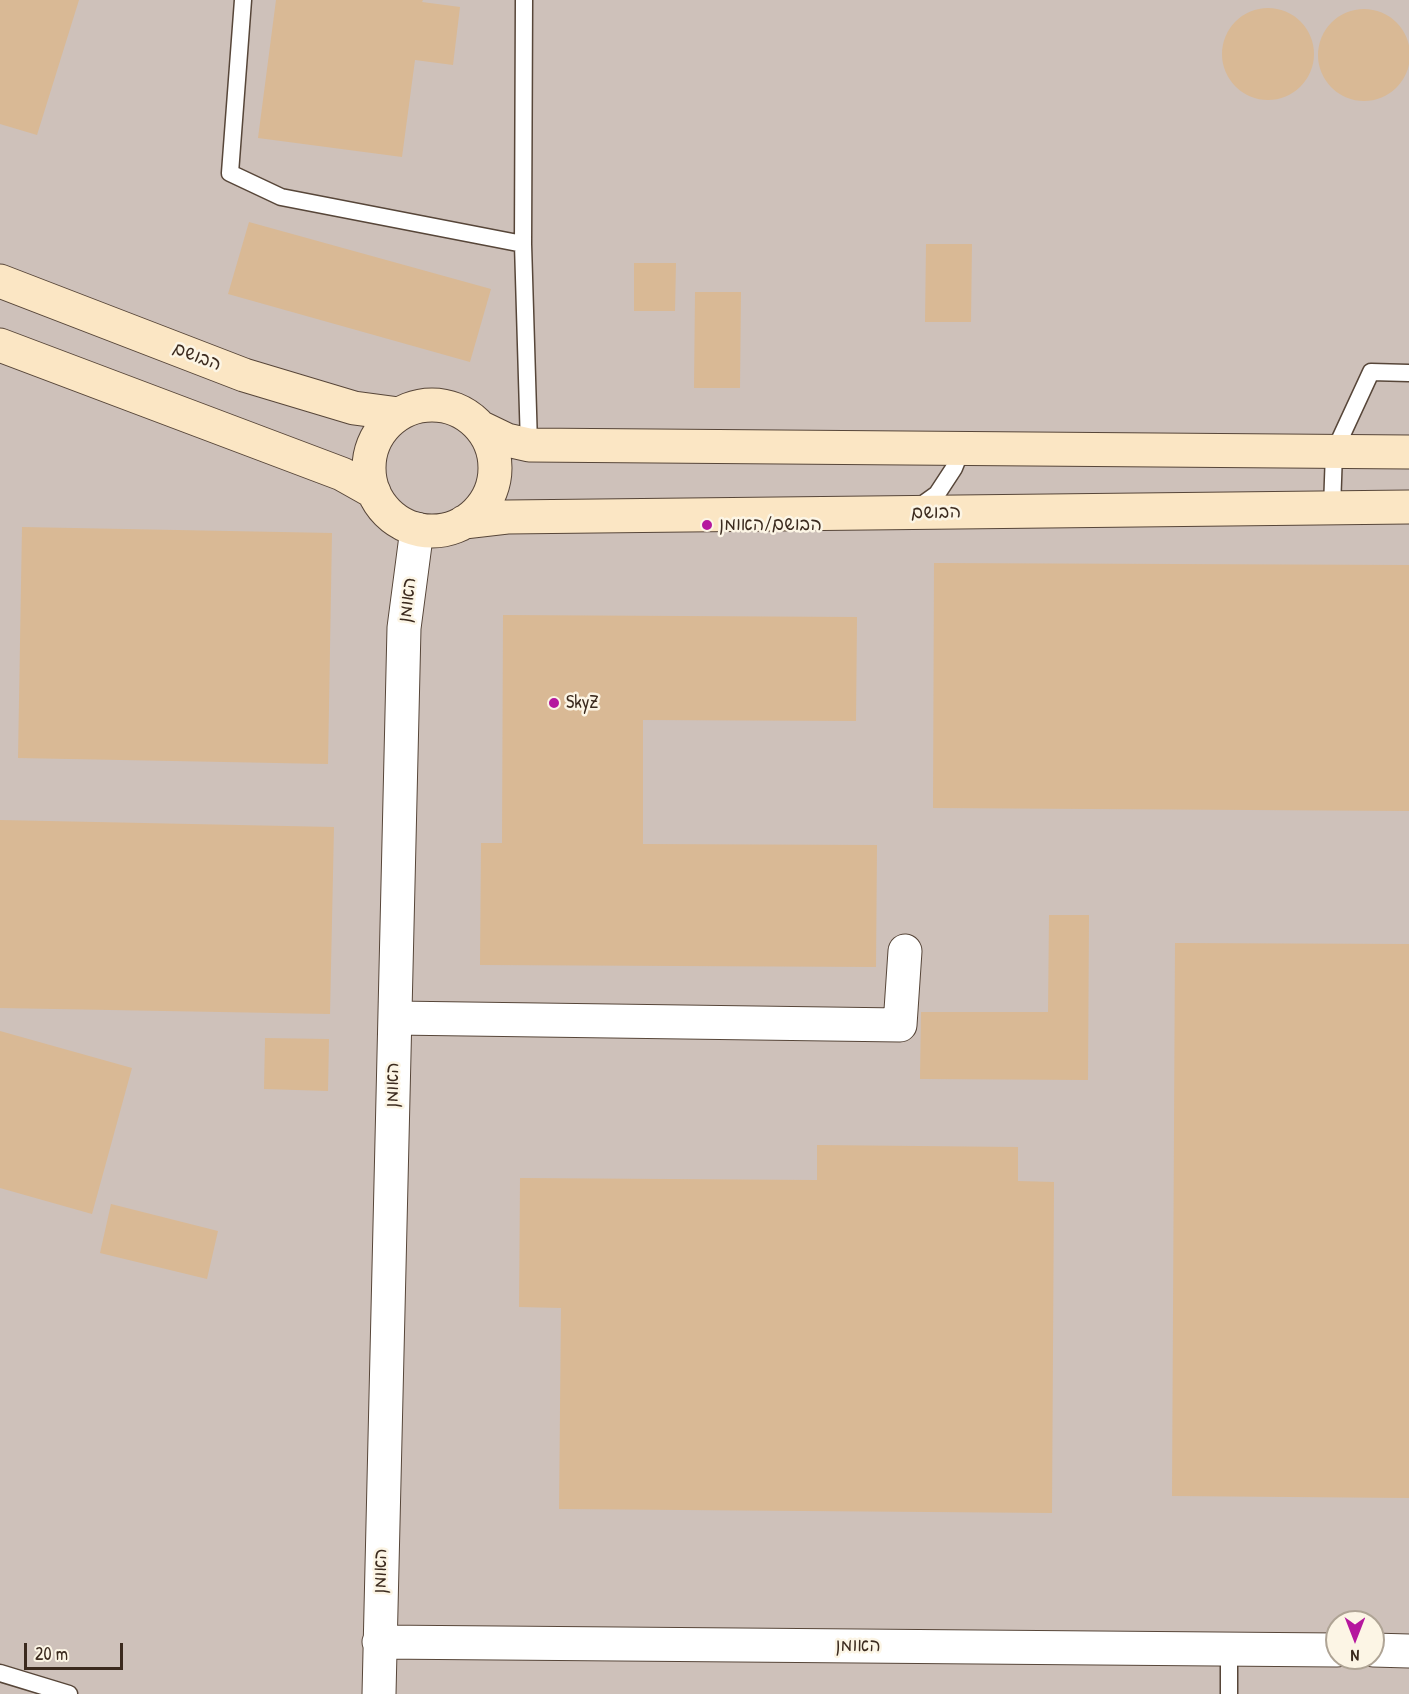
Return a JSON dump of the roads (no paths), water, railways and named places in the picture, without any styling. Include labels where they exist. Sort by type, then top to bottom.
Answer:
[{"type":"street","name":"הבושם","points":[[0,281],[244,375],[354,408],[399,414]]},
{"type":"street","points":[[0,345],[342,474],[374,492]]},
{"type":"street","points":[[442,406],[459,411],[480,428],[493,454],[495,463],[493,483],[479,509],[464,522],[437,530],[417,529],[391,516],[384,509],[371,484],[369,466],[375,440],[385,426],[399,414],[416,408],[442,406]]},
{"type":"street","points":[[480,428],[507,440],[529,444],[1409,452]]},
{"type":"street","name":"הבושם","points":[[464,522],[507,517],[1409,507]]},
{"type":"street","name":"האומן","points":[[379,1694],[404,628],[417,529]]},
{"type":"street","points":[[395,1018],[900,1025],[905,951]]},
{"type":"street","name":"האומן","points":[[379,1642],[1325,1650]]},
{"type":"street","points":[[1385,1650],[1409,1651]]},
{"type":"lane","points":[[243,0],[230,172],[281,197],[523,244]]},
{"type":"lane","points":[[524,0],[523,244],[529,444]]},
{"type":"lane","points":[[1332,508],[1334,452],[1371,372],[1409,373]]},
{"type":"lane","points":[[910,513],[937,494],[954,468],[962,448]]},
{"type":"lane","points":[[1229,1649],[1229,1694]]},
{"type":"lane","points":[[0,1673],[69,1694]]},
{"type":"place","name":"הבושם/האומן","points":[[707,525]]},
{"type":"place","name":"SkyZ","points":[[554,703]]}]
